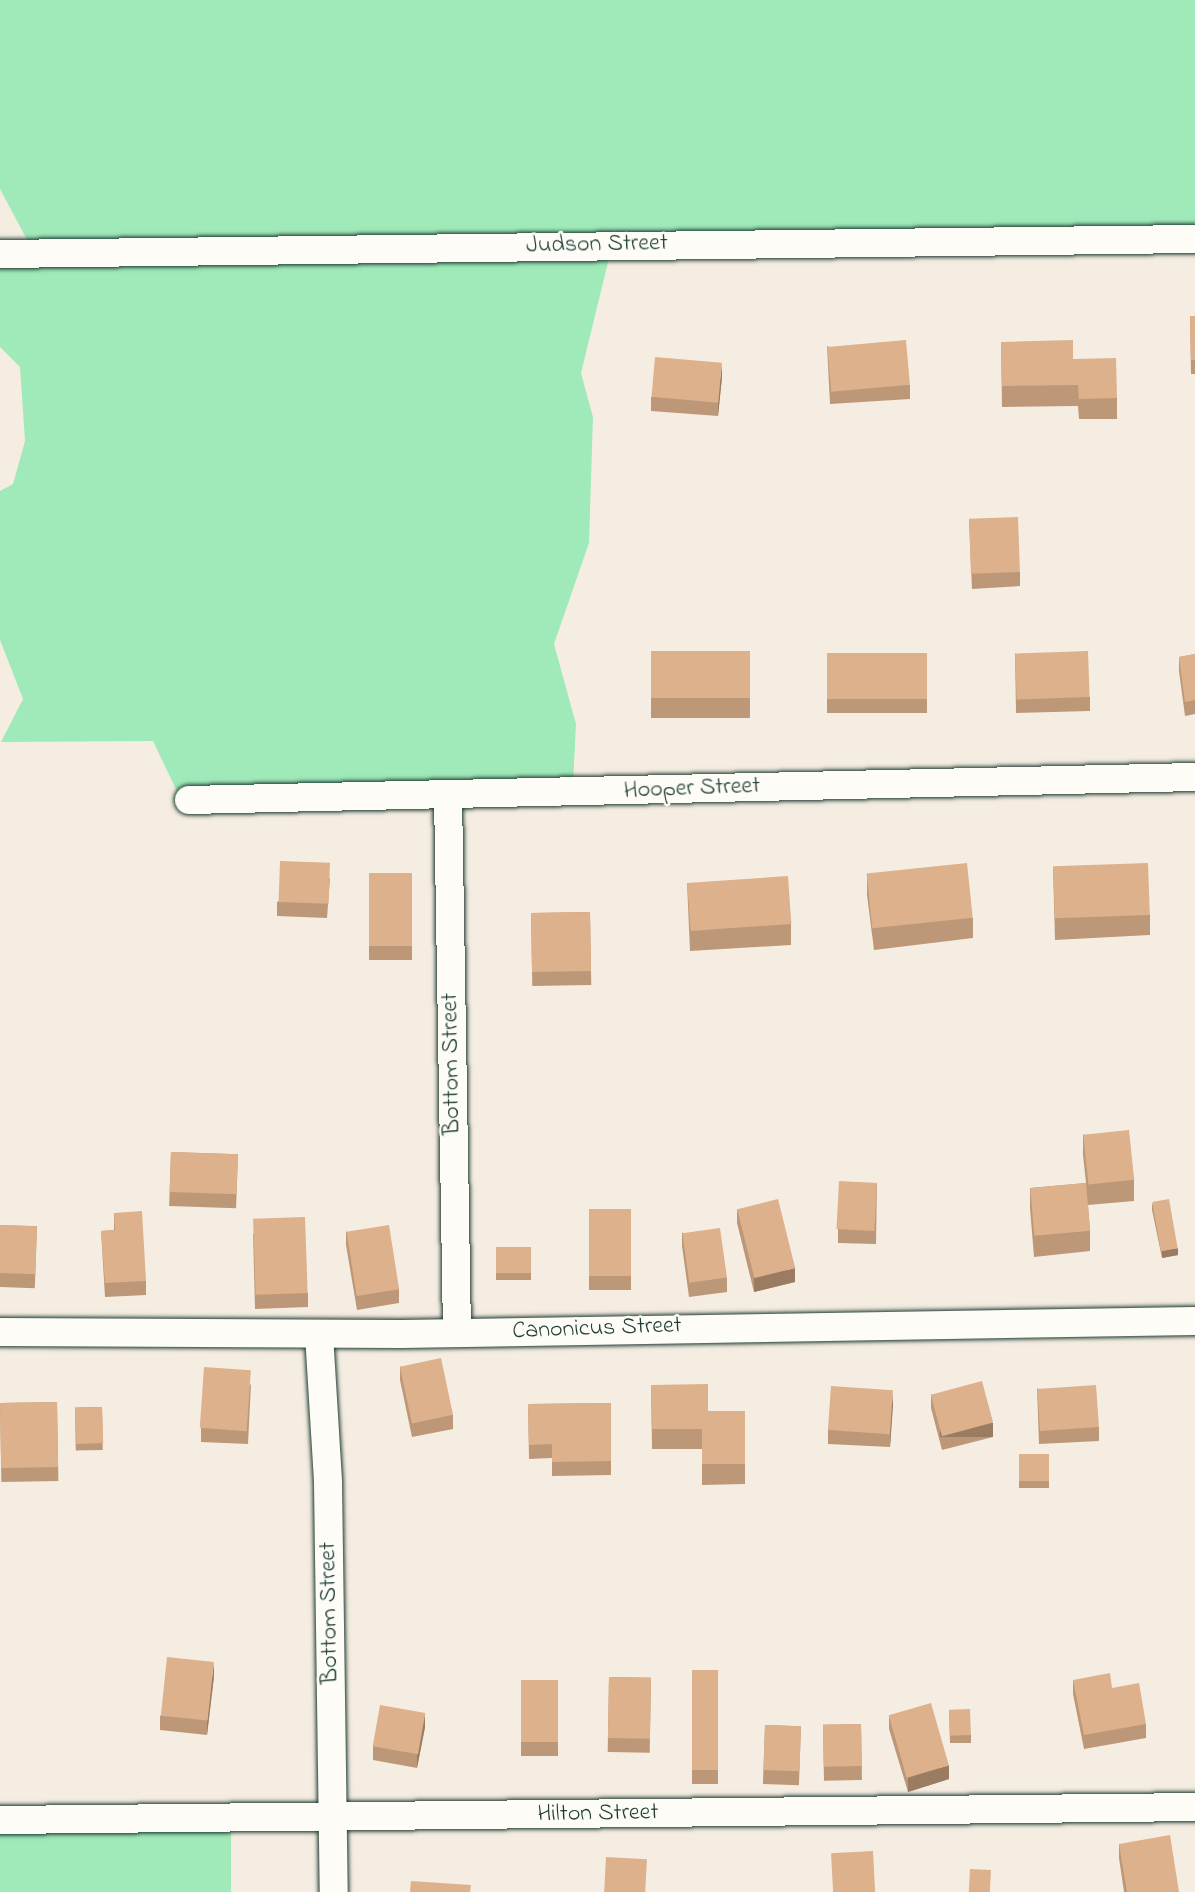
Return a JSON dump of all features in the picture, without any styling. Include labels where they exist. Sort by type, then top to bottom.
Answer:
[{"type":"street","name":"Judson Street","points":[[0,254],[1195,239]]},
{"type":"street","name":"Hooper Street","points":[[189,800],[1195,776]]},
{"type":"street","name":"Bottom Street","points":[[448,795],[457,1333]]},
{"type":"street","name":"Canonicus Street","points":[[0,1332],[457,1333],[1195,1321]]},
{"type":"street","name":"Bottom Street","points":[[319,1334],[334,1892]]},
{"type":"street","name":"Hilton Street","points":[[0,1820],[334,1819],[1195,1807]]},
{"type":"green space","points":[[0,0],[1195,0],[1195,243],[611,250],[581,373],[593,417],[589,543],[554,644],[576,724],[573,784],[181,800],[153,741],[1,742],[23,699],[0,640],[0,491],[13,484],[25,441],[20,367],[0,347],[0,259],[32,249],[0,189]]},
{"type":"green space","points":[[0,1826],[231,1826],[231,1892],[0,1892]]},
{"type":"building","points":[[1190,316],[1195,316],[1195,360],[1191,360]]},
{"type":"building","points":[[906,340],[910,385],[831,392],[827,347]]},
{"type":"building","points":[[1073,340],[1073,359],[1116,358],[1117,398],[1079,399],[1078,385],[1002,386],[1001,342]]},
{"type":"building","points":[[655,357],[722,363],[718,403],[652,397]]},
{"type":"building","points":[[1018,517],[1020,572],[971,574],[969,519]]},
{"type":"building","points":[[651,651],[750,651],[750,698],[651,698]]},
{"type":"building","points":[[1088,651],[1090,697],[1017,700],[1015,654]]},
{"type":"building","points":[[827,653],[927,653],[927,699],[827,699]]},
{"type":"building","points":[[1195,654],[1195,700],[1185,702],[1179,657]]},
{"type":"building","points":[[280,861],[330,863],[329,904],[279,902]]},
{"type":"building","points":[[967,863],[973,918],[872,928],[867,874]]},
{"type":"building","points":[[1148,863],[1150,915],[1055,918],[1053,866]]},
{"type":"building","points":[[369,873],[412,873],[412,946],[369,946]]},
{"type":"building","points":[[788,876],[791,924],[691,931],[687,883]]},
{"type":"building","points":[[590,912],[591,971],[532,972],[531,913]]},
{"type":"building","points":[[1129,1130],[1134,1180],[1088,1185],[1083,1135]]},
{"type":"building","points":[[171,1152],[238,1154],[237,1194],[170,1192]]},
{"type":"building","points":[[839,1181],[877,1183],[874,1231],[836,1229]]},
{"type":"building","points":[[1086,1183],[1090,1231],[1034,1236],[1030,1188]]},
{"type":"building","points":[[778,1199],[795,1268],[754,1278],[737,1209]]},
{"type":"building","points":[[1169,1199],[1178,1248],[1161,1251],[1152,1202]]},
{"type":"building","points":[[589,1209],[631,1209],[631,1276],[589,1276]]},
{"type":"building","points":[[142,1211],[146,1281],[105,1283],[101,1231],[115,1230],[114,1213]]},
{"type":"building","points":[[305,1217],[308,1293],[256,1295],[253,1219]]},
{"type":"building","points":[[0,1225],[37,1226],[35,1274],[0,1273]]},
{"type":"building","points":[[389,1225],[399,1289],[357,1296],[347,1232]]},
{"type":"building","points":[[720,1228],[727,1278],[689,1283],[682,1233]]},
{"type":"building","points":[[496,1247],[531,1247],[531,1273],[496,1273]]},
{"type":"building","points":[[441,1358],[453,1415],[412,1423],[400,1367]]},
{"type":"building","points":[[204,1367],[251,1370],[247,1431],[200,1428]]},
{"type":"building","points":[[982,1381],[993,1423],[942,1436],[931,1395]]},
{"type":"building","points":[[708,1384],[708,1411],[745,1411],[745,1464],[702,1464],[702,1429],[652,1429],[651,1385]]},
{"type":"building","points":[[1096,1385],[1099,1427],[1040,1431],[1037,1389]]},
{"type":"building","points":[[831,1386],[893,1390],[890,1434],[828,1430]]},
{"type":"building","points":[[57,1402],[58,1467],[1,1468],[0,1403]]},
{"type":"building","points":[[611,1403],[611,1461],[552,1462],[552,1444],[529,1445],[528,1404]]},
{"type":"building","points":[[102,1407],[103,1443],[76,1444],[75,1408]]},
{"type":"building","points":[[1019,1454],[1049,1454],[1049,1481],[1019,1481]]},
{"type":"building","points":[[167,1657],[214,1662],[208,1721],[161,1716]]},
{"type":"building","points":[[692,1670],[718,1670],[718,1770],[692,1770]]},
{"type":"building","points":[[1110,1673],[1112,1688],[1139,1683],[1146,1724],[1084,1735],[1073,1680]]},
{"type":"building","points":[[609,1677],[651,1678],[650,1739],[608,1738]]},
{"type":"building","points":[[521,1680],[558,1680],[558,1742],[521,1742]]},
{"type":"building","points":[[931,1703],[949,1765],[907,1778],[889,1715]]},
{"type":"building","points":[[380,1705],[425,1713],[418,1754],[373,1746]]},
{"type":"building","points":[[970,1709],[971,1735],[950,1736],[949,1710]]},
{"type":"building","points":[[861,1724],[862,1766],[824,1767],[823,1725]]},
{"type":"building","points":[[765,1725],[801,1726],[799,1771],[763,1770]]},
{"type":"building","points":[[1170,1835],[1179,1892],[1127,1892],[1119,1844]]},
{"type":"building","points":[[873,1851],[875,1892],[833,1892],[831,1853]]},
{"type":"building","points":[[606,1857],[647,1859],[645,1892],[604,1892]]},
{"type":"building","points":[[970,1869],[991,1870],[990,1892],[969,1892]]},
{"type":"building","points":[[411,1881],[471,1885],[470,1892],[410,1892]]}]
